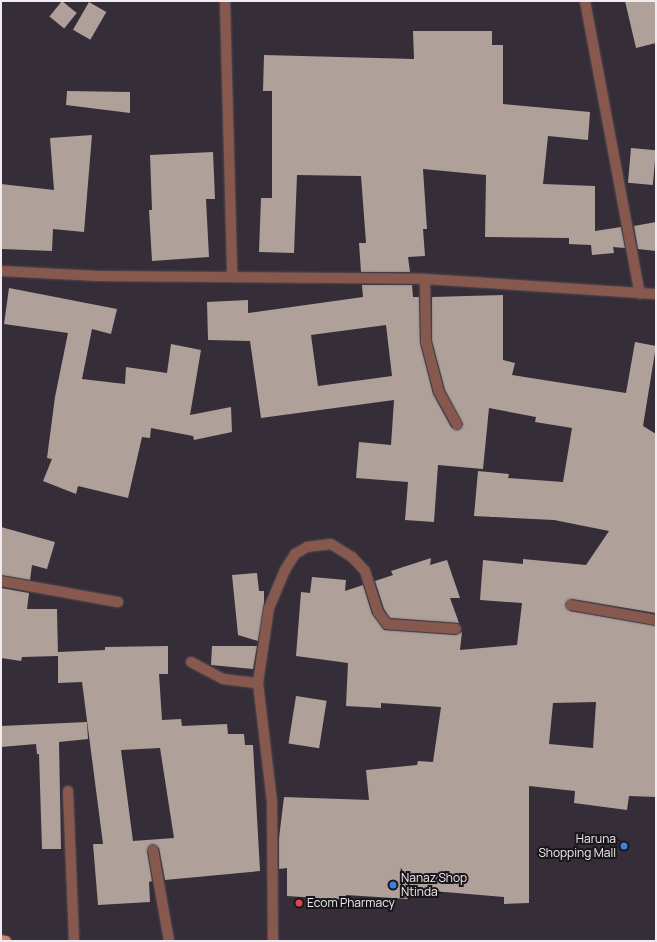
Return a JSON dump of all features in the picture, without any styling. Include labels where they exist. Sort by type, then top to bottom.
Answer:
[{"type":"main road","points":[[1,940],[6,941]]},
{"type":"street","points":[[225,1],[232,277]]},
{"type":"street","points":[[585,1],[640,294]]},
{"type":"street","points":[[1,270],[98,276],[425,279],[656,294]]},
{"type":"street","points":[[425,279],[426,342],[439,392],[457,424]]},
{"type":"street","points":[[273,941],[272,802],[258,683],[269,608],[285,570],[295,554],[307,547],[331,544],[352,557],[365,571],[378,612],[387,624],[456,630]]},
{"type":"street","points":[[1,581],[118,602]]},
{"type":"street","points":[[571,605],[656,620]]},
{"type":"street","points":[[191,662],[223,679],[258,683]]},
{"type":"street","points":[[68,791],[74,941]]},
{"type":"street","points":[[153,850],[169,941]]},
{"type":"building","points":[[62,1],[77,13],[64,29],[49,17]]},
{"type":"building","points":[[625,1],[656,1],[656,43],[636,48]]},
{"type":"building","points":[[89,2],[106,12],[90,40],[73,30]]},
{"type":"building","points":[[413,31],[492,31],[492,45],[503,45],[503,104],[590,112],[588,140],[548,136],[543,184],[595,186],[595,231],[621,227],[625,248],[613,247],[614,253],[592,255],[591,245],[569,244],[569,238],[485,237],[486,175],[423,169],[427,229],[423,229],[425,256],[408,257],[410,272],[361,272],[359,243],[366,243],[361,176],[297,175],[294,253],[259,252],[261,198],[272,198],[272,91],[263,91],[264,55],[414,59]]},
{"type":"building","points":[[67,91],[130,92],[130,113],[66,105]]},
{"type":"building","points":[[92,135],[84,232],[53,229],[52,251],[2,249],[1,184],[54,190],[50,138]]},
{"type":"building","points":[[631,148],[656,150],[653,185],[628,183]]},
{"type":"building","points":[[213,152],[215,199],[206,199],[209,257],[152,261],[149,210],[152,210],[150,155]]},
{"type":"building","points":[[656,222],[656,251],[638,249],[634,226]]},
{"type":"building","points":[[362,285],[412,285],[413,297],[419,297],[420,343],[433,394],[451,427],[457,430],[460,429],[463,424],[445,390],[432,341],[432,297],[503,295],[503,360],[515,363],[512,375],[626,393],[635,342],[656,346],[643,426],[656,434],[656,613],[572,599],[565,604],[570,611],[656,626],[656,797],[629,796],[627,810],[574,803],[575,791],[529,786],[529,903],[504,904],[504,897],[409,889],[408,899],[346,895],[346,900],[287,896],[287,868],[279,869],[279,838],[284,797],[369,800],[366,770],[417,765],[418,761],[433,762],[441,707],[381,703],[381,708],[346,706],[348,663],[296,656],[301,592],[310,593],[312,577],[346,580],[345,591],[363,585],[372,614],[384,630],[456,635],[462,632],[460,650],[517,645],[522,603],[480,600],[483,560],[523,564],[523,559],[586,565],[609,531],[554,520],[474,516],[478,471],[509,474],[508,478],[563,482],[572,428],[535,422],[536,417],[489,408],[483,469],[438,465],[434,522],[405,520],[408,482],[356,478],[359,442],[391,445],[394,400],[261,418],[250,341],[208,340],[207,302],[248,300],[248,313],[363,297]],"holes":[[[386,325],[392,376],[318,386],[311,335]],[[596,702],[593,748],[549,744],[553,703]]]},
{"type":"building","points":[[9,288],[117,309],[111,334],[92,329],[82,379],[125,384],[126,367],[167,373],[171,344],[201,350],[190,415],[231,407],[232,432],[194,440],[193,436],[151,428],[150,438],[142,437],[128,498],[78,486],[76,494],[43,481],[52,459],[47,458],[55,397],[68,333],[4,324]]},
{"type":"building","points":[[1,527],[55,542],[47,569],[32,565],[30,580],[1,575]]},
{"type":"building","points":[[431,558],[430,565],[447,560],[460,598],[450,598],[459,623],[390,618],[384,609],[375,581],[393,575],[391,571]]},
{"type":"building","points":[[257,573],[259,591],[264,591],[264,603],[258,641],[238,635],[232,575]]},
{"type":"building","points":[[1,588],[29,593],[27,609],[57,609],[58,656],[22,657],[21,661],[1,658]]},
{"type":"building","points":[[168,646],[168,674],[159,674],[162,720],[181,719],[182,726],[227,724],[228,734],[244,734],[245,745],[253,745],[260,871],[165,880],[159,848],[152,844],[147,851],[152,881],[149,882],[150,902],[98,905],[93,844],[103,844],[82,682],[58,683],[58,652],[105,650],[105,647]],"holes":[[[160,748],[174,838],[133,841],[121,750]]]},
{"type":"building","points":[[212,646],[257,646],[253,669],[211,665]]},
{"type":"building","points":[[296,696],[327,701],[319,748],[288,743]]},
{"type":"building","points":[[87,722],[88,739],[59,742],[61,849],[42,849],[39,754],[37,754],[36,744],[1,747],[1,726]]},
{"type":"place","name":"Haruna Shopping Mall","points":[[624,846]]},
{"type":"place","name":"Nanaz Shop Ntinda","points":[[393,885]]},
{"type":"place","name":"Ecom Pharmacy","points":[[299,903]]}]
